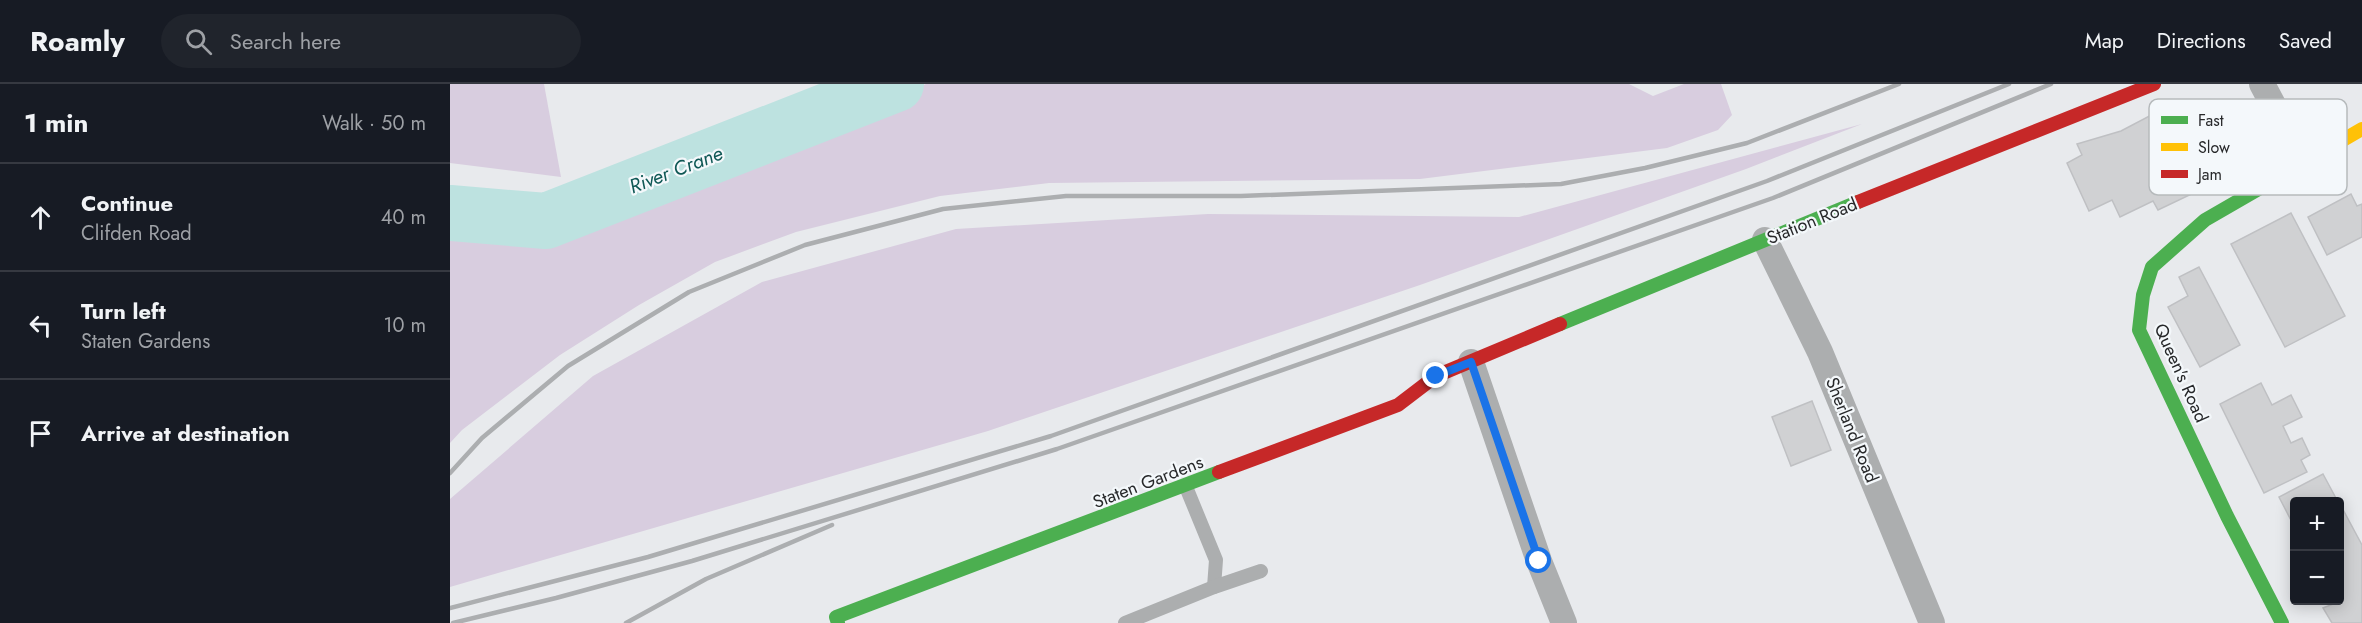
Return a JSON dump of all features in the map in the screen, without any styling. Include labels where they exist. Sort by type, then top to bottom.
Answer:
[{"type":"street","name":"Station Road","points":[[1471,362],[2068,116],[2154,84]]},
{"type":"street","points":[[2262,84],[2270,99]]},
{"type":"street","name":"Queen's Road","points":[[2347,137],[2362,129]]},
{"type":"street","name":"Queen's Road","points":[[2247,195],[2205,220],[2152,267],[2143,295],[2139,330],[2226,516],[2282,623]]},
{"type":"street","name":"Sherland Road","points":[[1765,240],[1820,352],[1932,623]]},
{"type":"street","points":[[1471,362],[1539,561],[1564,623]]},
{"type":"street","name":"Staten Gardens","points":[[838,623],[836,617],[1186,487],[1398,405],[1436,376],[1471,362]]},
{"type":"lane","points":[[1186,487],[1216,560],[1214,587]]},
{"type":"lane","points":[[1125,623],[1214,587],[1261,571]]},
{"type":"shaded area","points":[[450,84],[544,84],[561,177],[450,163]]},
{"type":"shaded area","points":[[926,84],[1629,84],[1653,96],[1684,84],[1721,84],[1732,115],[1718,130],[1667,148],[1420,179],[1049,183],[940,196],[796,232],[715,262],[639,305],[560,355],[462,430],[450,443],[450,229],[551,233]]},
{"type":"shaded area","points":[[1862,124],[1746,169],[1420,285],[988,431],[450,587],[450,499],[593,376],[762,282],[956,229],[1208,214],[1519,217]]},
{"type":"building","points":[[2149,116],[2149,195],[2190,195],[2158,210],[2153,201],[2120,217],[2112,200],[2089,211],[2067,163],[2082,155],[2077,144],[2121,131]]},
{"type":"building","points":[[2351,194],[2357,206],[2362,204],[2362,237],[2327,255],[2308,217]]},
{"type":"building","points":[[2291,213],[2345,316],[2285,347],[2231,244]]},
{"type":"building","points":[[2199,267],[2240,345],[2200,367],[2168,307],[2188,296],[2179,277]]},
{"type":"building","points":[[2261,383],[2272,405],[2291,395],[2302,417],[2283,426],[2291,443],[2302,438],[2310,455],[2301,460],[2307,472],[2264,493],[2220,404]]},
{"type":"building","points":[[1812,401],[1831,450],[1791,466],[1772,417]]},
{"type":"building","points":[[2323,474],[2335,497],[2290,497],[2290,518],[2279,497]]},
{"type":"building","points":[[2344,511],[2362,545],[2362,623],[2332,623],[2323,608],[2331,605],[2344,605]]},
{"type":"waterway","name":"River Crane","points":[[450,213],[546,221],[896,84]]},
{"type":"railway","points":[[450,473],[482,438],[568,366],[689,292],[805,245],[943,209],[1066,196],[1241,196],[1561,184],[1645,168],[1747,143],[1899,84]]},
{"type":"railway","points":[[450,608],[648,557],[1051,436],[1767,181],[2009,84]]},
{"type":"railway","points":[[453,623],[692,561],[1057,449],[1773,198],[2051,84]]},
{"type":"railway","points":[[626,623],[706,579],[832,525]]},
{"type":"traffic: fast","points":[[2248,195],[2205,220],[2152,267],[2143,295],[2139,330],[2227,516],[2282,623]]},
{"type":"traffic: fast","points":[[1560,324],[1858,202]]},
{"type":"traffic: fast","points":[[838,623],[836,617],[1219,472]]},
{"type":"traffic: slow","points":[[2347,138],[2362,129]]},
{"type":"traffic: jam","points":[[1858,202],[2154,84]]},
{"type":"traffic: jam","points":[[1219,472],[1398,405],[1436,376],[1560,324]]},
{"type":"route","points":[[1436,376],[1471,362],[1539,561]]}]
